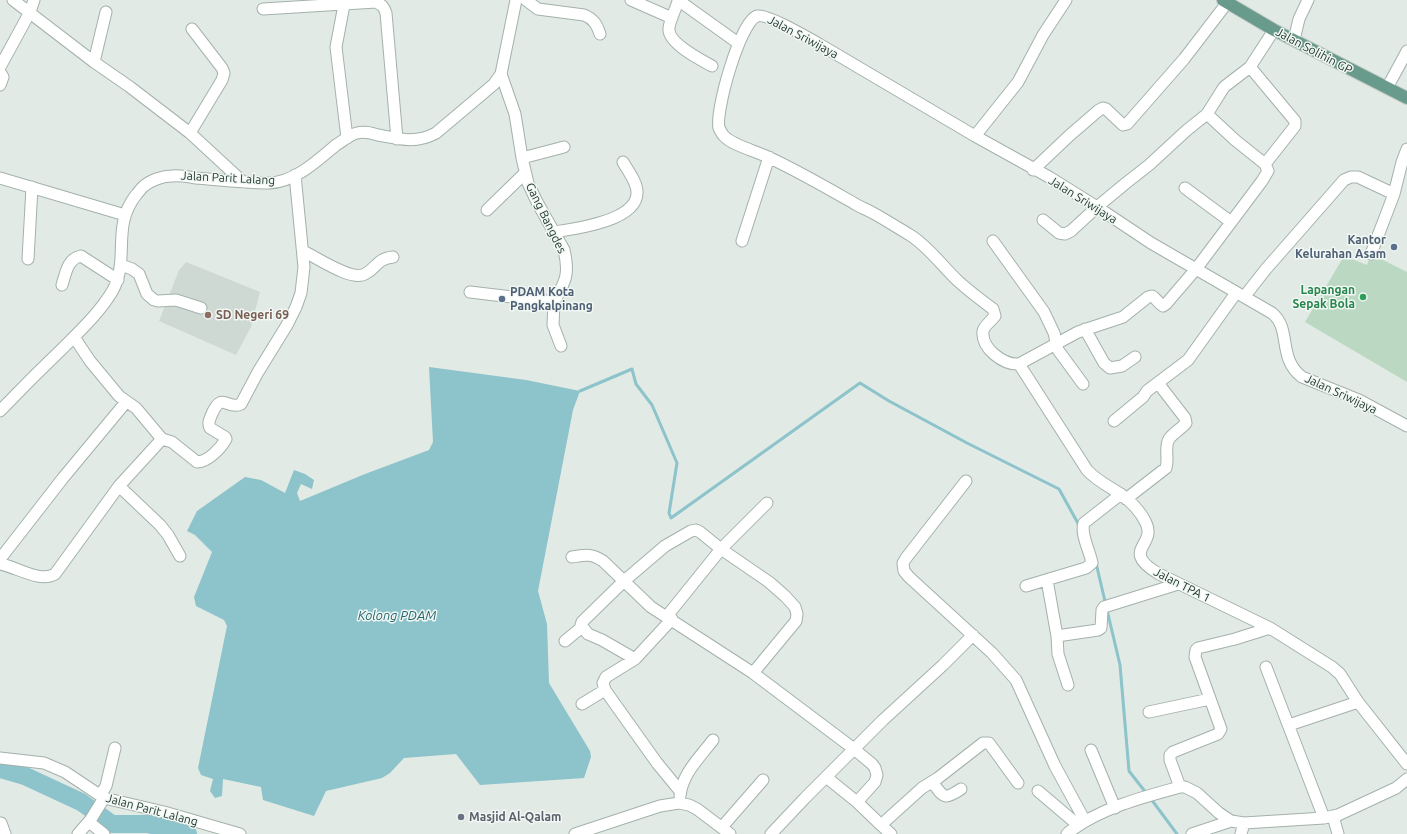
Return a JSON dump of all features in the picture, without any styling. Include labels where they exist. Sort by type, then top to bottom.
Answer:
[{"type":"main road","name":"Jalan Solihin GP","points":[[1225,1],[1274,30],[1407,98]]},
{"type":"street","points":[[13,0],[190,133],[243,182]]},
{"type":"street","points":[[0,67],[30,12],[34,0]]},
{"type":"street","name":"Jalan Parit Lalang","points":[[0,411],[5,399],[74,337],[103,304],[112,290],[118,280],[121,265],[122,232],[125,215],[132,201],[144,186],[152,181],[173,176],[270,183],[295,175],[347,138],[358,132],[366,132],[396,139],[422,140],[436,133],[494,84],[501,74],[516,0]]},
{"type":"street","points":[[526,0],[538,9],[584,15],[589,17],[597,25],[600,34]]},
{"type":"street","points":[[632,0],[672,18]]},
{"type":"street","points":[[712,66],[688,53],[678,44],[669,32],[669,27],[678,0],[738,43],[720,112],[719,129],[724,135],[730,141],[769,157],[873,213],[923,245],[958,280],[993,309],[995,316],[983,331],[987,346],[1005,362],[1014,365],[1019,364],[1085,329],[1123,317],[1148,297],[1152,296],[1163,306],[1196,269],[1268,171],[1265,164],[1235,140],[1207,114]]},
{"type":"street","points":[[975,136],[1018,82],[1043,35],[1066,0]]},
{"type":"street","points":[[1294,40],[1299,19],[1308,0]]},
{"type":"street","points":[[1033,170],[1098,110],[1103,108],[1106,109],[1123,125],[1127,124],[1184,59],[1225,1]]},
{"type":"street","points":[[263,9],[376,2],[384,8],[387,22],[396,139]]},
{"type":"street","points":[[344,5],[336,47],[347,138]]},
{"type":"street","points":[[94,62],[106,12]]},
{"type":"street","name":"Jalan Sriwijaya","points":[[738,43],[746,25],[757,16],[767,18],[814,41],[1097,207],[1151,243],[1277,317],[1283,334],[1286,354],[1296,372],[1302,377],[1359,400],[1407,426]]},
{"type":"street","points":[[190,133],[222,80],[224,73],[222,68],[192,29]]},
{"type":"street","points":[[1043,220],[1059,233],[1065,234],[1071,231],[1126,182],[1149,165],[1207,114],[1224,87],[1250,67],[1274,30]]},
{"type":"street","points":[[1387,88],[1407,51]]},
{"type":"street","points":[[1250,67],[1295,121],[1295,126],[1265,164]]},
{"type":"street","points":[[0,72],[3,77],[0,85]]},
{"type":"street","name":"Gang Bangdes","points":[[501,74],[515,114],[525,173],[532,193],[564,250],[567,272],[566,278],[554,302]]},
{"type":"street","points":[[522,158],[564,147]]},
{"type":"street","points":[[1371,254],[1394,194],[1407,149]]},
{"type":"street","points":[[742,241],[769,157]]},
{"type":"street","points":[[554,232],[601,222],[610,219],[632,206],[637,192],[635,183],[623,162]]},
{"type":"street","points":[[487,210],[525,173]]},
{"type":"street","points":[[74,337],[90,361],[119,396],[136,408],[162,440],[172,442],[199,462],[209,458],[226,440],[225,437],[210,428],[209,422],[214,408],[219,403],[223,402],[238,406],[241,404],[258,372],[287,325],[301,293],[304,267],[295,175]]},
{"type":"street","points":[[1114,421],[1158,383],[1188,360],[1240,295],[1266,269],[1344,180],[1351,177],[1358,177],[1394,194]]},
{"type":"street","points":[[0,178],[125,215]]},
{"type":"street","points":[[28,259],[32,187]]},
{"type":"street","points":[[1185,188],[1231,222]]},
{"type":"street","points":[[993,241],[1044,312],[1062,357],[1083,384]]},
{"type":"street","points":[[303,251],[343,272],[359,276],[367,273],[382,260],[393,257]]},
{"type":"street","points":[[62,285],[69,263],[73,259],[81,256],[118,280]]},
{"type":"street","points":[[121,265],[132,269],[139,274],[147,294],[154,300],[176,300],[202,308]]},
{"type":"street","points":[[470,292],[554,302],[553,325],[561,346]]},
{"type":"street","points":[[1085,329],[1104,363],[1110,368],[1122,366],[1135,357]]},
{"type":"street","name":"Jalan TPA 1","points":[[1019,364],[1087,470],[1099,480],[1124,496],[1142,516],[1148,530],[1147,536],[1140,551],[1140,557],[1143,563],[1159,574],[1178,584],[1270,628],[1332,667],[1340,674],[1358,702],[1407,764]]},
{"type":"street","points":[[1026,586],[1090,565],[1092,562],[1083,532],[1084,523],[1166,468],[1168,443],[1170,438],[1186,423],[1185,418],[1158,383]]},
{"type":"street","points":[[0,559],[63,478],[126,402]]},
{"type":"street","points":[[0,564],[7,565],[42,578],[50,577],[55,574],[119,486],[162,440]]},
{"type":"street","points":[[966,481],[906,558],[903,566],[909,577],[992,653],[1016,680],[1081,823]]},
{"type":"street","points":[[119,486],[160,525],[168,535],[180,556]]},
{"type":"street","points":[[680,791],[657,763],[605,690],[602,683],[606,677],[635,659],[669,618],[721,549],[767,503]]},
{"type":"street","points":[[635,659],[602,640],[588,634],[581,625],[582,622],[624,581],[664,546],[691,531],[696,530],[769,582],[796,607],[796,621],[753,673]]},
{"type":"street","points":[[572,557],[589,555],[595,556],[603,561],[651,607],[753,673],[854,749],[875,768],[877,775],[875,782],[857,802]]},
{"type":"street","points":[[1046,580],[1057,636],[1058,654],[1068,685]]},
{"type":"street","points":[[1057,636],[1098,630],[1101,628],[1102,610],[1104,607],[1178,584]]},
{"type":"street","points":[[565,641],[582,627]]},
{"type":"street","points":[[1180,787],[1170,760],[1170,755],[1173,752],[1220,732],[1220,726],[1195,657],[1196,650],[1198,648],[1235,639],[1270,628]]},
{"type":"street","points":[[771,834],[883,720],[943,665],[973,635]]},
{"type":"street","points":[[1266,667],[1289,725],[1329,817],[1338,834]]},
{"type":"street","points":[[582,704],[605,690]]},
{"type":"street","points":[[1149,712],[1210,699]]},
{"type":"street","points":[[1289,725],[1358,702]]},
{"type":"street","points":[[679,803],[680,791],[688,772],[713,740]]},
{"type":"street","points":[[881,825],[922,788],[986,742],[989,743],[1018,783]]},
{"type":"street","points":[[78,834],[90,820],[106,786],[115,748]]},
{"type":"street","points":[[1091,750],[1115,808]]},
{"type":"street","name":"Jalan Parit Lalang","points":[[0,758],[35,761],[55,766],[101,796],[240,834]]},
{"type":"street","points":[[826,778],[857,802],[891,834]]},
{"type":"street","points":[[1067,834],[1081,823],[1115,808],[1146,796],[1180,787],[1185,787],[1197,793],[1219,813],[1243,829],[1329,817],[1344,813],[1396,788],[1407,779]]},
{"type":"street","points":[[575,834],[660,806],[679,803],[689,805],[697,809],[727,832],[763,780]]},
{"type":"street","points":[[932,782],[943,795],[947,797],[961,789]]},
{"type":"street","points":[[1038,791],[1081,823]]},
{"type":"street","points":[[90,820],[104,834]]},
{"type":"street","points":[[1192,834],[1231,821]]},
{"type":"street","points":[[1,823],[5,834]]},
{"type":"shaded area","name":"SD Negeri 69","points":[[186,262],[260,292],[251,327],[236,355],[159,321],[179,270]]},
{"type":"green space","name":"Lapangan Sepak Bola","points":[[1371,254],[1407,272],[1407,382],[1305,322],[1344,256],[1367,265]]},
{"type":"water","name":"Kolong PDAM","points":[[429,367],[526,380],[580,391],[573,410],[538,591],[547,624],[549,683],[590,751],[591,757],[584,778],[480,785],[456,754],[404,758],[390,773],[382,778],[326,791],[314,816],[263,800],[261,787],[223,779],[222,796],[215,798],[210,791],[213,779],[201,775],[198,768],[227,626],[224,620],[196,606],[194,597],[212,552],[195,535],[187,531],[197,511],[245,477],[261,480],[285,493],[294,470],[305,474],[314,480],[312,489],[301,484],[297,493],[300,501],[365,474],[429,450],[433,442]]},
{"type":"waterway","points":[[580,391],[632,369],[636,384],[652,405],[677,463],[669,513],[671,518],[860,383],[889,401],[967,443],[1059,489],[1080,527]]},
{"type":"waterway","points":[[1096,563],[1120,665],[1129,771],[1147,794]]},
{"type":"waterway","points":[[0,769],[25,776],[81,802],[112,824],[148,824],[188,834]]},
{"type":"waterway","points":[[1151,799],[1177,834]]},
{"type":"place","name":"Kantor Kelurahan Asam","points":[[1394,247]]},
{"type":"place","name":"Lapangan Sepak Bola","points":[[1363,297]]},
{"type":"place","name":"PDAM Kota Pangkalpinang","points":[[502,299]]},
{"type":"place","name":"SD Negeri 69","points":[[208,315]]},
{"type":"place","name":"Masjid Al-Qalam","points":[[461,817]]}]
